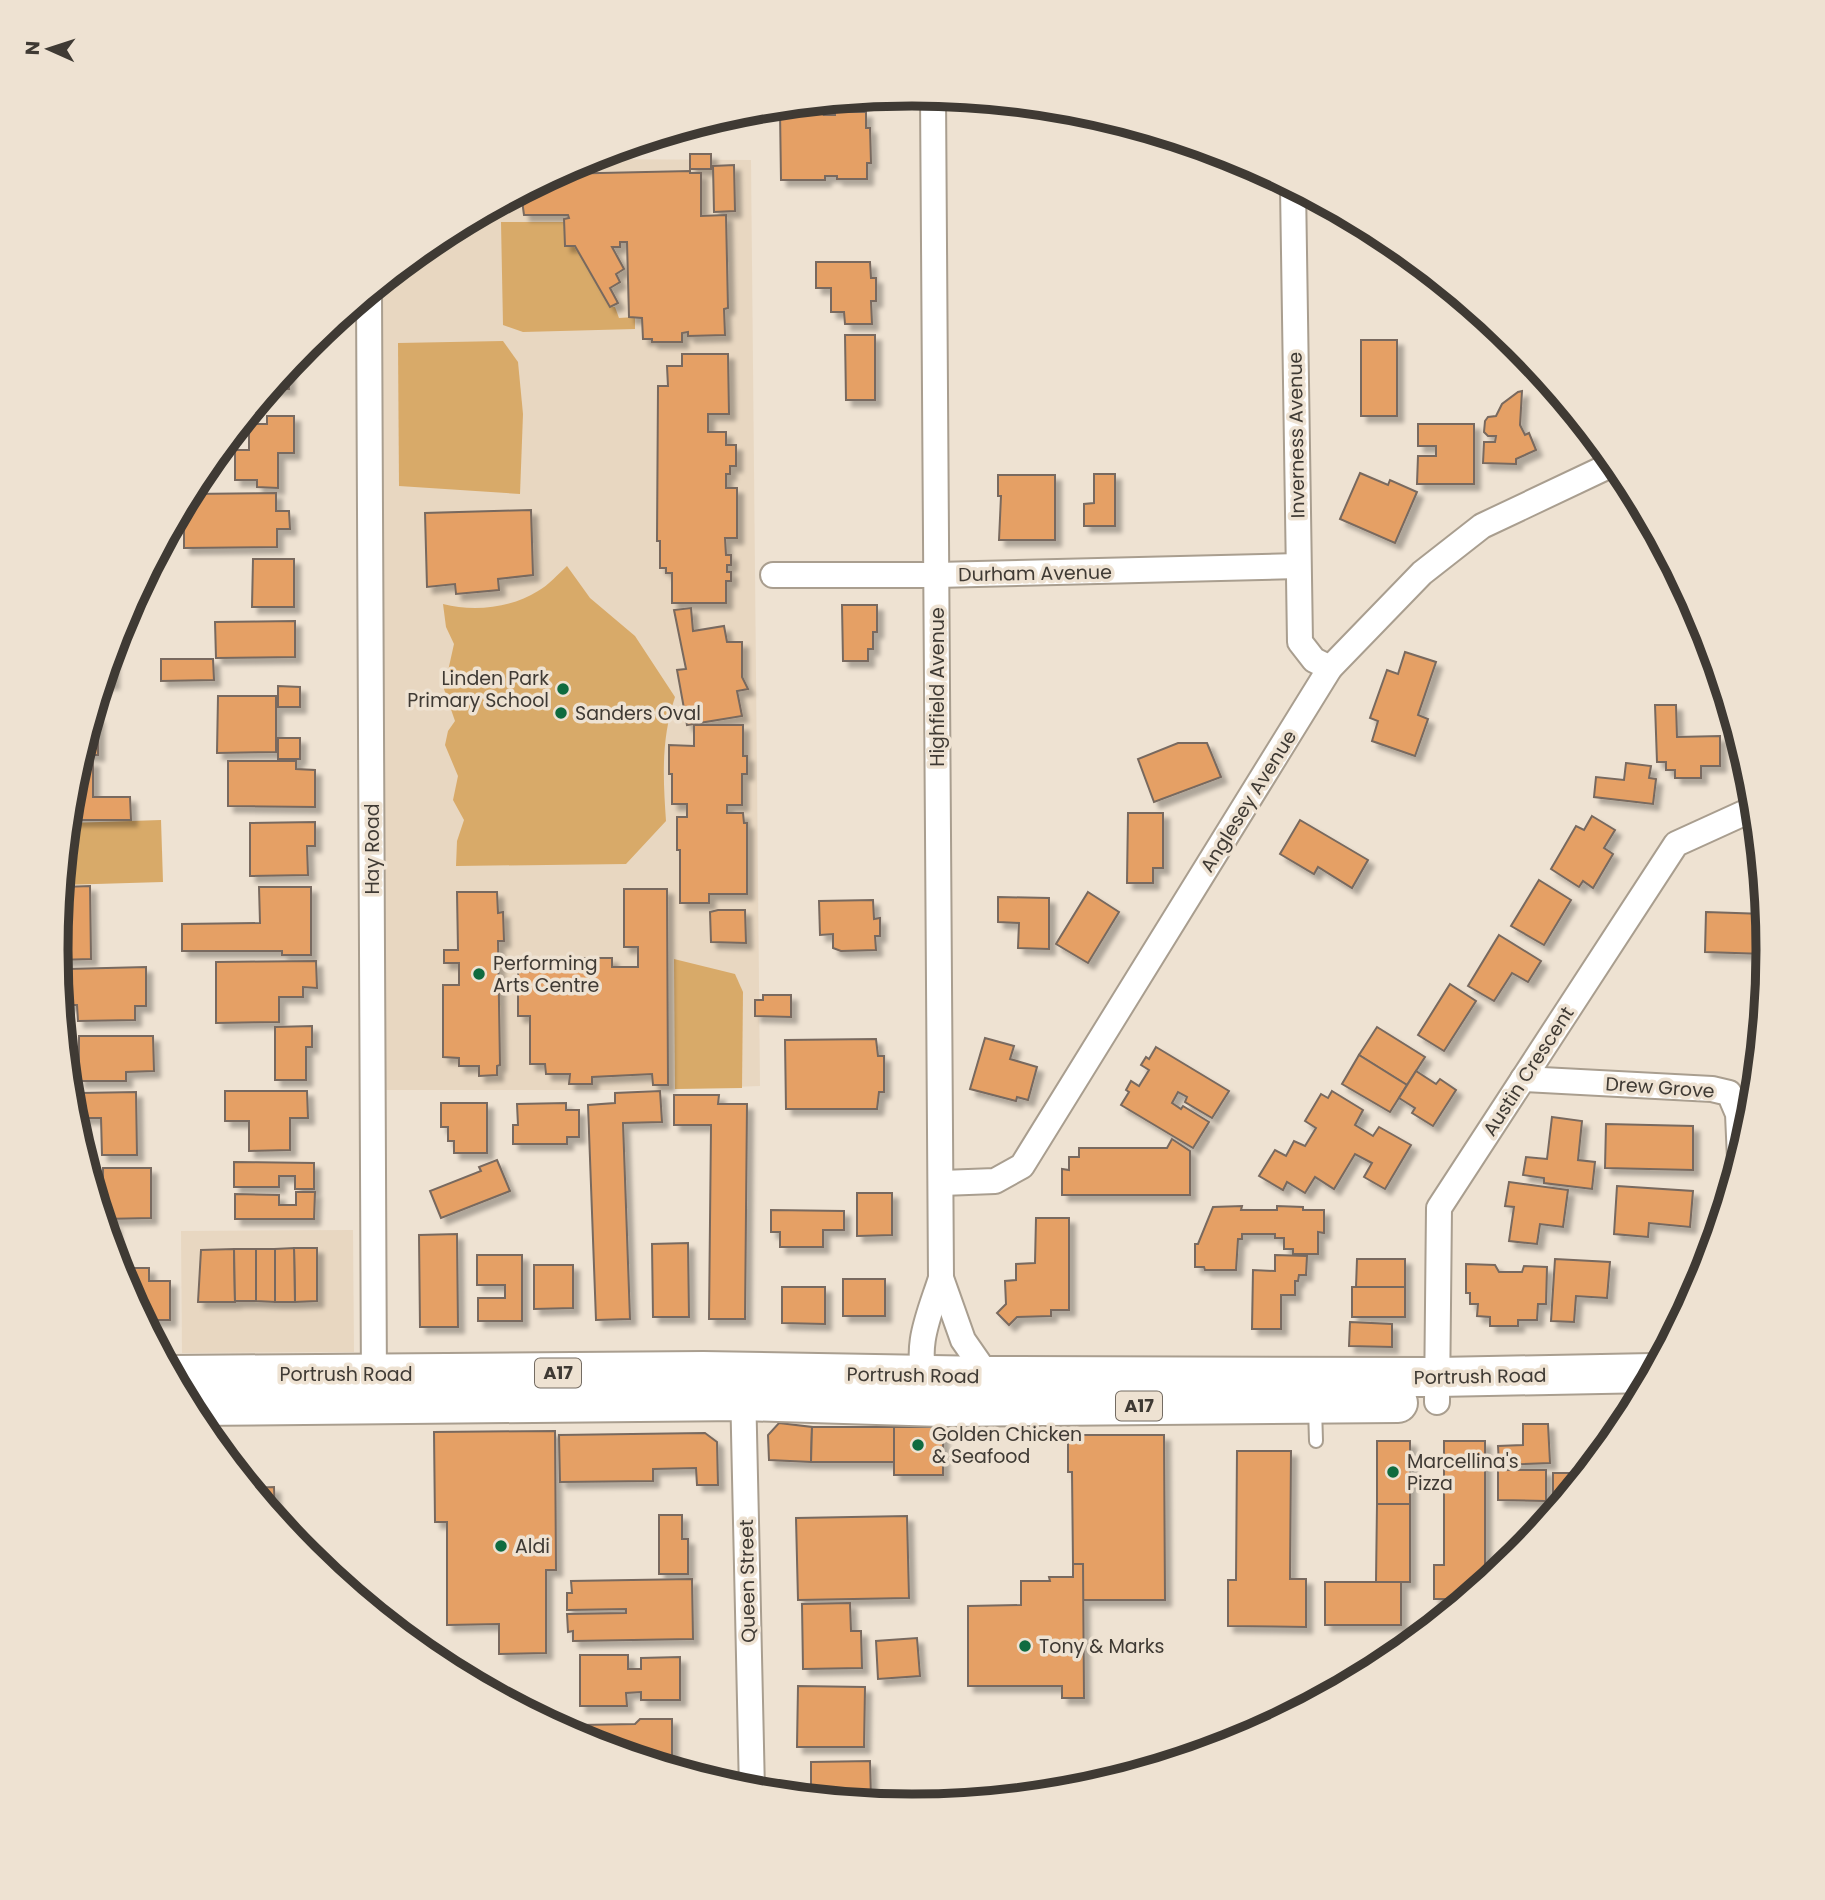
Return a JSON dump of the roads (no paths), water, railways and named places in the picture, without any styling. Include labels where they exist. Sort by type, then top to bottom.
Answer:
[{"type":"highway","name":"Portrush Road","points":[[184,1377],[374,1389],[743,1387],[923,1374],[992,1400],[1038,1412],[1306,1395],[1438,1390],[1643,1374]]},
{"type":"highway","name":"Portrush Road","points":[[743,1387],[942,1408],[1189,1376],[1627,1399]]},
{"type":"highway","name":"Portrush Road","points":[[202,1405],[374,1389]]},
{"type":"street","name":"Highfield Avenue","points":[[933,107],[942,1278],[963,1340],[992,1400]]},
{"type":"street","name":"Inverness Avenue","points":[[1293,197],[1300,642],[1314,660],[1330,668]]},
{"type":"street","name":"Hay Road","points":[[369,304],[374,1389]]},
{"type":"street","name":"Anglesey Avenue","points":[[942,1183],[995,1181],[1022,1166],[1330,668],[1422,573],[1482,526],[1605,468]]},
{"type":"street","name":"Durham Avenue","points":[[773,575],[937,575],[1297,566]]},
{"type":"street","name":"Austin Crescent","points":[[1438,1390],[1439,1208],[1676,844],[1745,812]]},
{"type":"street","name":"Drew Grove","points":[[1523,1079],[1713,1089],[1729,1093],[1738,1114],[1739,1125]]},
{"type":"street","name":"Highfield Avenue","points":[[942,1278],[922,1335],[923,1374],[933,1397],[942,1408]]},
{"type":"street","name":"Queen Street","points":[[743,1387],[751,1778]]},
{"type":"lane","points":[[1189,1376],[1306,1395],[1315,1441]]},
{"type":"place","name":"Linden Park Primary School","points":[[563,689]]},
{"type":"place","name":"Sanders Oval","points":[[561,713]]},
{"type":"place","name":"Performing Arts Centre","points":[[479,974]]},
{"type":"place","name":"Golden Chicken & Seafood","points":[[918,1445]]},
{"type":"place","name":"Marcellina's Pizza","points":[[1393,1472]]},
{"type":"place","name":"Aldi","points":[[501,1546]]},
{"type":"place","name":"Tony & Marks","points":[[1025,1646]]}]
